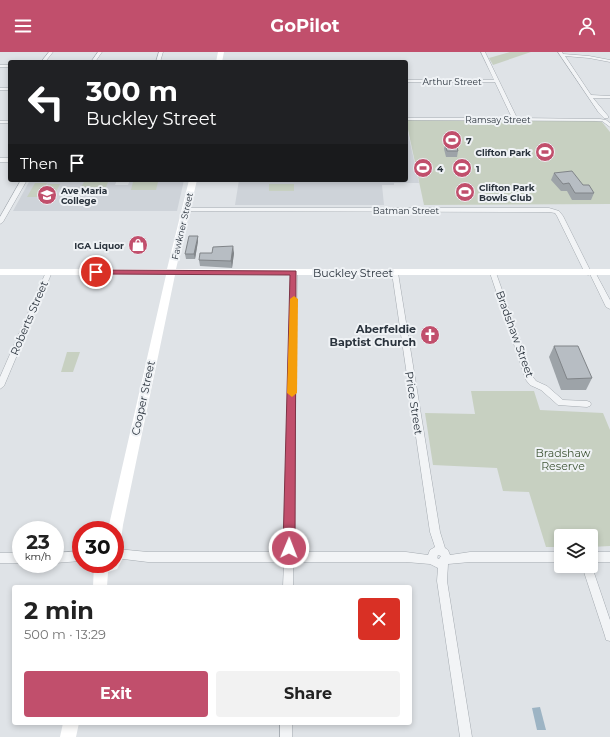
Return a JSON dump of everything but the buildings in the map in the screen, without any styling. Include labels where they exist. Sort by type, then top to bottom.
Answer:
[{"type":"main road","name":"Fawkner Street","points":[[172,272],[192,182]]},
{"type":"main road","name":"Buckley Street","points":[[0,272],[610,272]]},
{"type":"main road","name":"Cooper Street","points":[[116,521],[160,318],[172,272]]},
{"type":"main road","name":"Cooper Street","points":[[102,585],[107,573]]},
{"type":"main road","points":[[68,737],[71,725]]},
{"type":"street","points":[[45,60],[51,52]]},
{"type":"street","points":[[483,52],[515,119]]},
{"type":"street","points":[[561,54],[610,61]]},
{"type":"street","points":[[561,54],[590,96],[610,97]]},
{"type":"street","name":"Arthur Street","points":[[408,81],[497,81]]},
{"type":"street","name":"Ramsay Street","points":[[408,119],[603,118],[590,96]]},
{"type":"street","points":[[0,222],[23,182]]},
{"type":"street","points":[[0,209],[7,210]]},
{"type":"street","name":"Batman Street","points":[[186,210],[549,210],[557,212],[560,216],[610,307]]},
{"type":"street","name":"Roberts Street","points":[[0,386],[49,272]]},
{"type":"street","points":[[288,585],[294,273]]},
{"type":"street","name":"Price Street","points":[[395,273],[466,737]]},
{"type":"street","name":"Bradshaw Street","points":[[493,273],[529,378],[533,383],[544,388],[561,403],[587,404]]},
{"type":"street","points":[[66,558],[72,557]]},
{"type":"street","points":[[124,558],[554,557]]},
{"type":"street","points":[[598,557],[610,557]]},
{"type":"street","points":[[0,558],[12,558]]},
{"type":"street","points":[[66,558],[72,559]]},
{"type":"street","points":[[589,573],[610,636]]},
{"type":"street","points":[[286,725],[286,737]]},
{"type":"shaded area","points":[[408,133],[419,183],[394,183],[394,185],[382,185],[384,205],[235,205],[239,182],[408,182]]},
{"type":"shaded area","points":[[29,182],[116,182],[115,185],[128,185],[129,182],[184,182],[177,211],[13,211]]},
{"type":"green space","points":[[510,52],[531,52],[493,65],[489,58]]},
{"type":"green space","name":"Clifton Park","points":[[408,120],[596,121],[602,122],[610,132],[610,204],[424,205],[408,129]]},
{"type":"green space","points":[[84,182],[108,182],[105,190],[80,189]]},
{"type":"green space","points":[[133,182],[158,182],[156,190],[131,190]]},
{"type":"green space","points":[[35,183],[47,183],[40,197],[27,197]]},
{"type":"green space","points":[[48,184],[60,184],[53,198],[40,198]]},
{"type":"green space","points":[[269,184],[294,184],[294,191],[269,191]]},
{"type":"green space","points":[[67,352],[80,352],[73,372],[61,372]]},
{"type":"green space","name":"Bradshaw Reserve","points":[[471,391],[534,391],[540,410],[603,413],[610,430],[610,546],[598,547],[598,529],[554,529],[554,547],[546,547],[529,492],[503,491],[497,468],[433,465],[425,413],[475,414]]},
{"type":"water","points":[[540,707],[546,730],[537,730],[532,708]]},
{"type":"slow traffic","points":[[292,393],[294,299]]},
{"type":"place","name":"7","points":[[452,140]]},
{"type":"place","name":"Clifton Park","points":[[545,152]]},
{"type":"place","name":"4","points":[[423,168]]},
{"type":"place","name":"1","points":[[462,168]]},
{"type":"place","name":"Clifton Park Bowls Club","points":[[465,192]]},
{"type":"place","name":"Ave Maria College","points":[[47,195]]},
{"type":"place","name":"IGA Liquor","points":[[138,245]]},
{"type":"place","name":"Aberfeldie Baptist Church","points":[[430,335]]},
{"type":"route","points":[[96,272],[294,273],[289,548]]}]
